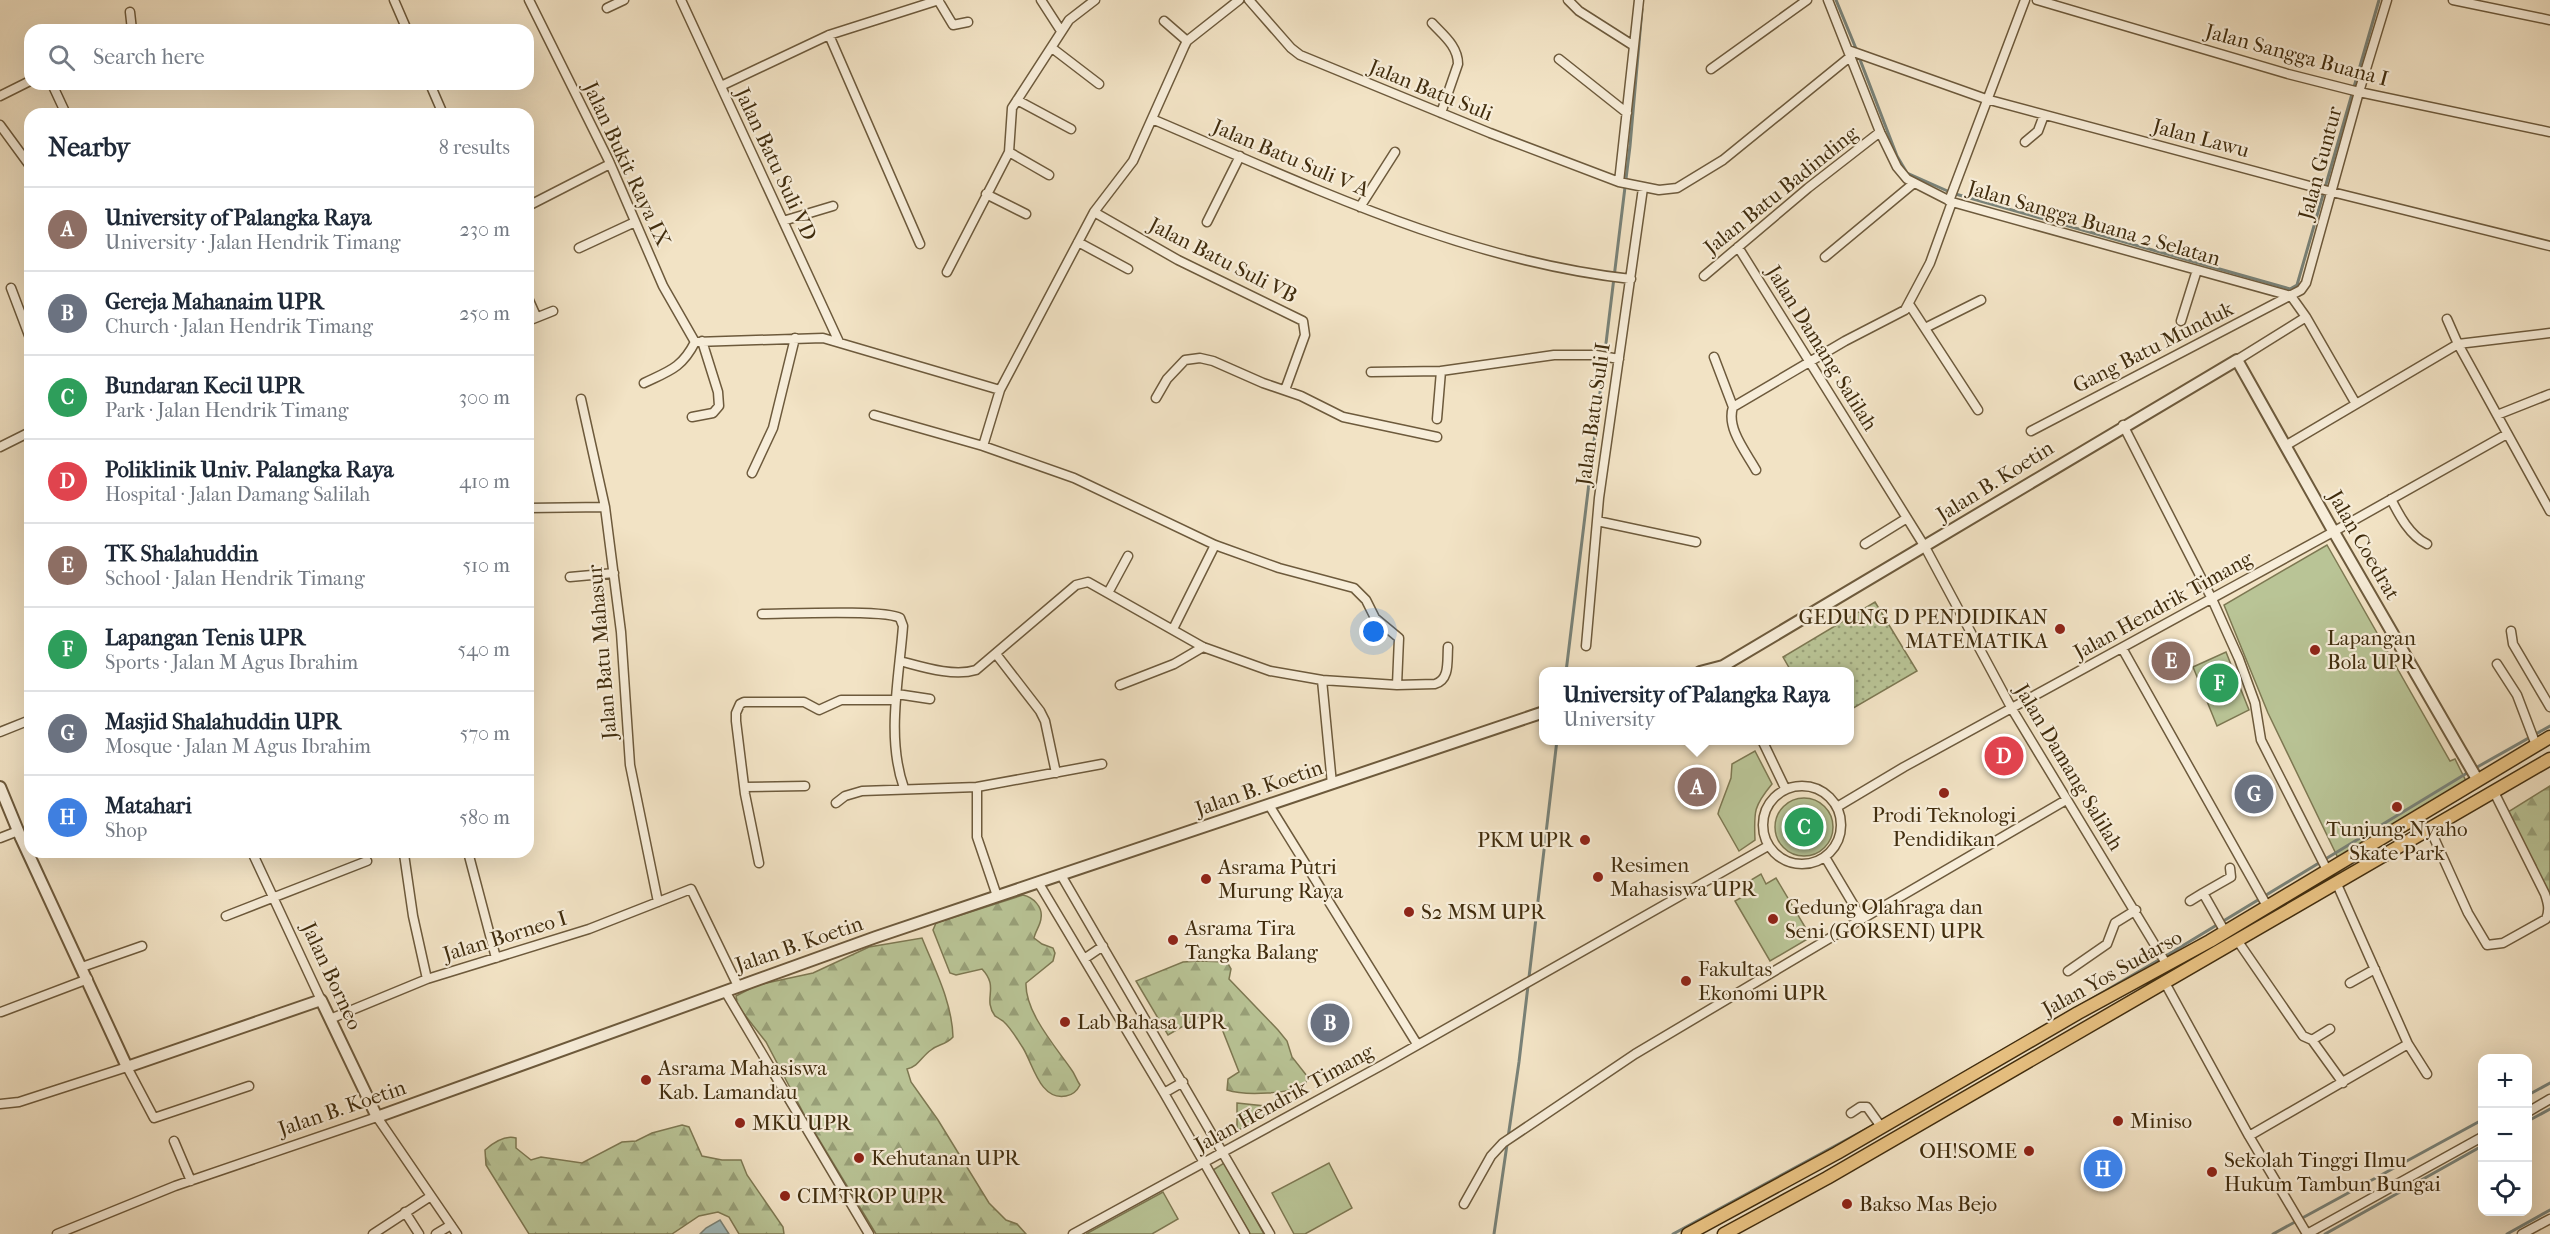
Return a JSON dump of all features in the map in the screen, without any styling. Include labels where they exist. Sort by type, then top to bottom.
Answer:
[{"type":"main road","name":"Jalan Yos Sudarso","points":[[1691,1233],[1882,1128],[2164,960],[2225,932],[2550,737]]},
{"type":"main road","name":"Jalan Yos Sudarso","points":[[1724,1234],[1847,1166],[2550,759]]},
{"type":"main road","points":[[1838,1153],[1847,1166]]},
{"type":"street","points":[[394,0],[404,24]]},
{"type":"street","name":"Jalan Bukit Raya IX","points":[[529,0],[610,164],[663,286],[698,342],[717,392],[718,406],[713,413],[692,417]]},
{"type":"street","points":[[607,8],[624,0]]},
{"type":"street","name":"Jalan Batu Suli VD","points":[[681,0],[839,342]]},
{"type":"street","points":[[721,86],[829,35],[938,0],[953,25],[968,22]]},
{"type":"street","points":[[1041,0],[1061,31]]},
{"type":"street","points":[[947,272],[1009,152],[1011,115],[1017,100],[1069,20],[1095,0]]},
{"type":"street","points":[[983,446],[1000,390],[1094,212],[1132,161],[1188,41],[1239,0]]},
{"type":"street","name":"Jalan Batu Suli","points":[[1249,0],[1291,48],[1300,55],[1441,113],[1620,182],[1642,188]]},
{"type":"street","points":[[1568,0],[1579,10],[1634,46]]},
{"type":"street","points":[[1620,182],[1639,0]]},
{"type":"street","points":[[1711,69],[1807,0]]},
{"type":"street","name":"Jalan Sangga Buana 2 Selatan","points":[[1828,0],[1880,132],[1896,167],[1907,179],[1950,202],[2291,296]]},
{"type":"street","points":[[1735,405],[1901,313],[1909,304],[1930,263],[1986,99],[2025,0]]},
{"type":"street","name":"Jalan Sangga Buana I","points":[[2037,0],[2288,74],[2359,92],[2550,132]]},
{"type":"street","name":"Jalan Guntur","points":[[2291,296],[2301,290],[2306,283],[2387,0]]},
{"type":"street","points":[[2453,0],[2550,20]]},
{"type":"street","points":[[130,12],[131,24]]},
{"type":"street","points":[[1164,21],[1188,41]]},
{"type":"street","points":[[1432,23],[1455,48],[1458,55],[1458,63],[1441,113]]},
{"type":"street","points":[[829,35],[920,244]]},
{"type":"street","points":[[1052,48],[1099,84]]},
{"type":"street","points":[[1642,188],[1670,190],[1701,175],[1780,115],[1849,53]]},
{"type":"street","name":"Jalan Lawu","points":[[1849,53],[1986,99],[2044,115],[2332,192],[2550,246]]},
{"type":"street","points":[[1559,59],[1627,113]]},
{"type":"street","points":[[0,96],[24,84]]},
{"type":"street","points":[[55,90],[63,108]]},
{"type":"street","points":[[433,90],[440,108]]},
{"type":"street","points":[[1017,100],[1071,129]]},
{"type":"street","points":[[2025,142],[2038,131],[2044,115]]},
{"type":"street","name":"Jalan Batu Suli V A","points":[[1152,119],[1415,229],[1520,258],[1631,279]]},
{"type":"street","points":[[0,124],[24,158]]},
{"type":"street","name":"Jalan Batu Badinding","points":[[1704,276],[1880,132]]},
{"type":"street","points":[[1009,152],[1049,175]]},
{"type":"street","points":[[1360,207],[1395,152]]},
{"type":"street","points":[[1207,222],[1240,156]]},
{"type":"street","points":[[534,203],[610,164]]},
{"type":"street","points":[[1825,258],[1914,183]]},
{"type":"street","name":"Jalan Batu Suli I","points":[[1586,646],[1614,358],[1631,279],[1642,188]]},
{"type":"street","points":[[986,194],[1026,214]]},
{"type":"street","points":[[783,220],[833,206]]},
{"type":"street","name":"Jalan Batu Suli VB","points":[[1094,212],[1178,260],[1303,321],[1305,335],[1285,390]]},
{"type":"street","points":[[579,249],[635,222]]},
{"type":"street","points":[[1078,242],[1128,269]]},
{"type":"street","name":"Jalan Damang Salilah","points":[[1738,247],[1925,547],[2012,709],[2066,801],[2136,910],[2164,960]]},
{"type":"street","points":[[2181,321],[2197,270]]},
{"type":"street","points":[[10,288],[24,324]]},
{"type":"street","points":[[2291,296],[2306,316],[2356,404]]},
{"type":"street","name":"Gang Batu Munduk","points":[[2031,431],[2291,296]]},
{"type":"street","points":[[1925,328],[1982,300]]},
{"type":"street","points":[[1909,304],[1978,411]]},
{"type":"street","points":[[534,318],[554,311]]},
{"type":"street","name":"Jalan B. Koetin","points":[[1727,667],[2306,316]]},
{"type":"street","points":[[2447,319],[2506,434],[2529,471],[2550,512]]},
{"type":"street","points":[[2285,446],[2458,344],[2550,333]]},
{"type":"street","points":[[752,472],[773,428],[795,338]]},
{"type":"street","points":[[644,383],[676,368],[698,342],[823,338],[1000,390]]},
{"type":"street","points":[[1371,372],[1441,371],[1554,355],[1596,355],[1614,358]]},
{"type":"street","points":[[1714,357],[1735,405],[1731,419],[1736,435],[1756,470]]},
{"type":"street","points":[[1155,398],[1167,379],[1185,360],[1200,358],[1285,390],[1358,422],[1437,437]]},
{"type":"street","name":"Jalan Coedrat","points":[[2236,360],[2477,779]]},
{"type":"street","points":[[1437,419],[1441,371]]},
{"type":"street","points":[[2497,415],[2550,394]]},
{"type":"street","name":"Jalan Batu Mahasur","points":[[581,399],[605,507],[614,573],[630,765],[658,902]]},
{"type":"street","points":[[874,415],[983,446],[1074,478],[1215,545],[1279,568],[1343,584],[1361,593],[1375,618],[1399,639],[1397,685]]},
{"type":"street","points":[[2123,425],[2212,599],[2239,658],[2255,703],[2260,740],[2327,870]]},
{"type":"street","name":"Jalan Hendrik Timang","points":[[1837,807],[2334,532],[2506,434]]},
{"type":"street","points":[[0,447],[24,435]]},
{"type":"street","points":[[2391,499],[2415,536],[2427,544]]},
{"type":"street","points":[[534,508],[605,507]]},
{"type":"street","points":[[1865,544],[1907,518]]},
{"type":"street","points":[[1597,520],[1696,542]]},
{"type":"street","points":[[1173,629],[1215,545]]},
{"type":"street","points":[[1108,593],[1128,556]]},
{"type":"street","points":[[570,577],[614,573]]},
{"type":"street","points":[[900,661],[963,673],[981,668],[1076,585],[1088,582],[1203,647],[1270,671],[1322,680],[1397,685],[1441,683],[1447,671],[1448,647]]},
{"type":"street","points":[[762,614],[898,616],[903,626],[897,697],[896,759],[904,788]]},
{"type":"street","points":[[2511,631],[2513,644],[2550,707]]},
{"type":"street","points":[[1120,685],[1174,664],[1203,647]]},
{"type":"street","points":[[2122,648],[2267,906]]},
{"type":"street","points":[[996,654],[1045,721],[1056,773]]},
{"type":"street","points":[[2497,664],[2517,695],[2536,745]]},
{"type":"street","points":[[1322,680],[1332,784]]},
{"type":"street","points":[[759,863],[736,721],[736,713],[740,704],[744,702],[804,702],[819,710],[841,700],[897,697],[930,699]]},
{"type":"street","name":"Jalan B. Koetin","points":[[57,1234],[74,1231],[191,1181],[377,1117],[738,986],[1061,874],[1539,714]]},
{"type":"street","points":[[0,732],[24,722]]},
{"type":"street","points":[[1764,745],[1785,788]]},
{"type":"street","points":[[836,803],[854,792],[904,788],[976,787],[1102,764]]},
{"type":"street","points":[[745,787],[805,786]]},
{"type":"street","points":[[1799,786],[1814,788],[1828,795],[1837,807],[1841,820],[1840,834],[1834,847],[1825,857],[1811,863],[1797,864],[1777,856],[1768,846],[1763,831],[1763,817],[1768,804],[1785,788],[1799,786]]},
{"type":"street","points":[[0,787],[23,835],[0,838]]},
{"type":"street","points":[[976,787],[977,837],[997,896]]},
{"type":"street","points":[[2430,830],[2468,913],[2487,945],[2503,943],[2546,919],[2550,913],[2550,906],[2494,792]]},
{"type":"street","points":[[1464,1204],[1491,1156],[1503,1143],[1653,1042],[2066,801]]},
{"type":"street","points":[[1269,806],[1417,1044]]},
{"type":"street","name":"Jalan Hendrik Timang","points":[[1073,1234],[1516,989],[1768,846]]},
{"type":"street","points":[[1825,857],[1862,919]]},
{"type":"street","points":[[33,858],[127,1067],[154,1118],[249,1086]]},
{"type":"street","name":"Jalan Borneo","points":[[255,858],[377,1117]]},
{"type":"street","points":[[405,858],[413,916],[427,979]]},
{"type":"street","points":[[470,858],[496,958]]},
{"type":"street","points":[[226,916],[272,896],[367,861]]},
{"type":"street","points":[[2190,901],[2231,877],[2230,868]]},
{"type":"street","points":[[1061,874],[1270,1234]]},
{"type":"street","points":[[1038,882],[1245,1234]]},
{"type":"street","points":[[2336,882],[2408,1044],[2427,1074]]},
{"type":"street","name":"Jalan Borneo I","points":[[330,1019],[427,979],[589,929],[691,889],[738,986]]},
{"type":"street","points":[[2203,893],[2225,932]]},
{"type":"street","points":[[2068,971],[2107,944],[2115,923],[2136,910]]},
{"type":"street","points":[[2237,939],[2291,1021],[2303,1036],[2312,1040],[2343,1083]]},
{"type":"street","points":[[82,967],[142,946]]},
{"type":"street","points":[[1084,958],[1103,946]]},
{"type":"street","points":[[2350,983],[2375,969]]},
{"type":"street","points":[[1,1012],[87,979]]},
{"type":"street","points":[[2164,981],[2248,1136],[2307,1234],[2478,1139]]},
{"type":"street","points":[[725,991],[869,1234]]},
{"type":"street","points":[[0,1104],[19,1102],[321,1000]]},
{"type":"street","points":[[2312,1040],[2330,1029]]},
{"type":"street","points":[[2248,1136],[2408,1044]]},
{"type":"street","points":[[1164,1093],[1183,1082]]},
{"type":"street","points":[[2532,1110],[2550,1099]]},
{"type":"street","points":[[1851,1113],[1860,1107],[1867,1107],[1882,1128]]},
{"type":"street","points":[[377,1117],[457,1234]]},
{"type":"street","points":[[174,1141],[191,1181]]},
{"type":"street","points":[[373,1234],[431,1196]]},
{"type":"street","points":[[405,1212],[419,1234]]},
{"type":"street","points":[[2522,1234],[2550,1219]]},
{"type":"street","points":[[436,1234],[451,1225]]},
{"type":"green space","name":"Lapangan Bola UPR","points":[[2327,545],[2450,761],[2455,759],[2467,783],[2338,858],[2268,713],[2224,605]]},
{"type":"green space","points":[[1875,602],[1917,671],[1854,708],[1854,667],[1789,667],[1783,657]]},
{"type":"green space","points":[[2226,652],[2249,710],[2217,726],[2193,667]]},
{"type":"green space","points":[[1755,751],[1772,784],[1756,810],[1755,840],[1739,851],[1718,814],[1731,778],[1732,764]]},
{"type":"green space","points":[[2550,786],[2550,899],[2508,812]]},
{"type":"green space","points":[[1798,798],[1810,798],[1825,806],[1833,821],[1833,833],[1825,848],[1810,856],[1798,856],[1783,848],[1775,833],[1775,821],[1783,806]]},
{"type":"green space","name":"Gedung Olahraga dan Seni (GORSENI) UPR","points":[[1761,874],[1766,884],[1776,878],[1811,937],[1770,961],[1735,901],[1746,895],[1741,886]]},
{"type":"green space","points":[[1023,895],[1034,900],[1039,906],[1041,920],[1034,938],[1053,948],[1055,953],[1053,961],[1026,983],[1027,994],[1042,1028],[1080,1085],[1068,1095],[1057,1096],[1050,1093],[1038,1080],[1014,1034],[991,1010],[990,982],[982,969],[956,975],[950,973],[933,930],[936,923]]},
{"type":"green space","points":[[922,938],[950,1011],[953,1037],[948,1042],[934,1048],[914,1066],[907,1069],[911,1082],[938,1120],[989,1203],[1006,1220],[1017,1224],[1026,1234],[876,1234],[806,1118],[766,1042],[737,1005],[736,996],[757,985],[813,973],[869,947]]},
{"type":"green space","points":[[1183,962],[1227,962],[1231,969],[1229,979],[1287,1041],[1292,1057],[1307,1076],[1306,1084],[1290,1090],[1268,1093],[1227,1090],[1228,1079],[1239,1072],[1222,1029],[1204,1014],[1168,1035],[1136,981]]},
{"type":"green space","points":[[1237,1103],[1265,1106],[1264,1116],[1237,1131]]},
{"type":"green space","points":[[682,1125],[689,1127],[702,1156],[722,1160],[741,1160],[747,1175],[783,1227],[784,1234],[739,1234],[729,1217],[718,1212],[699,1216],[672,1234],[529,1234],[486,1165],[485,1150],[503,1139],[516,1138],[516,1148],[531,1160],[541,1157],[582,1163],[622,1142],[636,1141],[652,1133]]},
{"type":"green space","points":[[1224,1163],[1264,1234],[1250,1234],[1213,1170]]},
{"type":"green space","points":[[1329,1163],[1352,1208],[1305,1234],[1294,1234],[1272,1193]]},
{"type":"green space","points":[[1163,1192],[1178,1219],[1152,1234],[1086,1234]]},
{"type":"water","points":[[720,1220],[729,1234],[700,1234],[706,1228]]},
{"type":"waterway","points":[[1836,0],[1857,51]]},
{"type":"waterway","points":[[1859,57],[1897,156],[1907,173],[1952,193],[2290,289],[2297,285],[2379,0]]},
{"type":"waterway","points":[[1567,667],[1630,146],[1642,9]]},
{"type":"waterway","points":[[1950,1081],[2169,954],[2472,770],[2550,726]]},
{"type":"waterway","points":[[1494,1234],[1519,1062],[1556,745]]},
{"type":"waterway","points":[[2532,1093],[2550,1083]]},
{"type":"waterway","points":[[2532,1119],[2550,1109]]},
{"type":"waterway","points":[[2273,1234],[2478,1122]]},
{"type":"waterway","points":[[1673,1234],[1872,1126]]},
{"type":"waterway","points":[[2325,1234],[2478,1148]]},
{"type":"waterway","points":[[2507,1234],[2550,1210]]},
{"type":"place","name":"GEDUNG D PENDIDIKAN MATEMATIKA","points":[[2060,629]]},
{"type":"place","name":"Lapangan Bola UPR","points":[[2315,650]]},
{"type":"place","name":"TK Shalahuddin","points":[[2171,661]]},
{"type":"place","name":"Lapangan Tenis UPR","points":[[2219,683]]},
{"type":"place","name":"Poliklinik Univ. Palangka Raya","points":[[2004,756]]},
{"type":"place","name":"University of Palangka Raya","points":[[1697,787]]},
{"type":"place","name":"Prodi Teknologi Pendidikan","points":[[1944,793]]},
{"type":"place","name":"Masjid Shalahuddin UPR","points":[[2254,794]]},
{"type":"place","name":"Tunjung Nyaho Skate Park","points":[[2397,807]]},
{"type":"place","name":"Bundaran Kecil UPR","points":[[1804,827]]},
{"type":"place","name":"PKM UPR","points":[[1585,840]]},
{"type":"place","name":"Resimen Mahasiswa UPR","points":[[1598,877]]},
{"type":"place","name":"Asrama Putri Murung Raya","points":[[1206,879]]},
{"type":"place","name":"S2 MSM UPR","points":[[1409,912]]},
{"type":"place","name":"Gedung Olahraga dan Seni (GORSENI) UPR","points":[[1773,919]]},
{"type":"place","name":"Asrama Tira Tangka Balang","points":[[1173,940]]},
{"type":"place","name":"Fakultas Ekonomi UPR","points":[[1686,981]]},
{"type":"place","name":"Lab Bahasa UPR","points":[[1065,1022]]},
{"type":"place","name":"Gereja Mahanaim UPR","points":[[1330,1023]]},
{"type":"place","name":"Asrama Mahasiswa Kab. Lamandau","points":[[646,1080]]},
{"type":"place","name":"Miniso","points":[[2118,1121]]},
{"type":"place","name":"MKU UPR","points":[[740,1123]]},
{"type":"place","name":"OH!SOME","points":[[2029,1151]]},
{"type":"place","name":"Kehutanan UPR","points":[[859,1158]]},
{"type":"place","name":"Matahari","points":[[2103,1169]]},
{"type":"place","name":"Sekolah Tinggi Ilmu Hukum Tambun Bungai","points":[[2212,1172]]},
{"type":"place","name":"CIMTROP UPR","points":[[785,1196]]},
{"type":"place","name":"Bakso Mas Bejo","points":[[1847,1204]]}]
